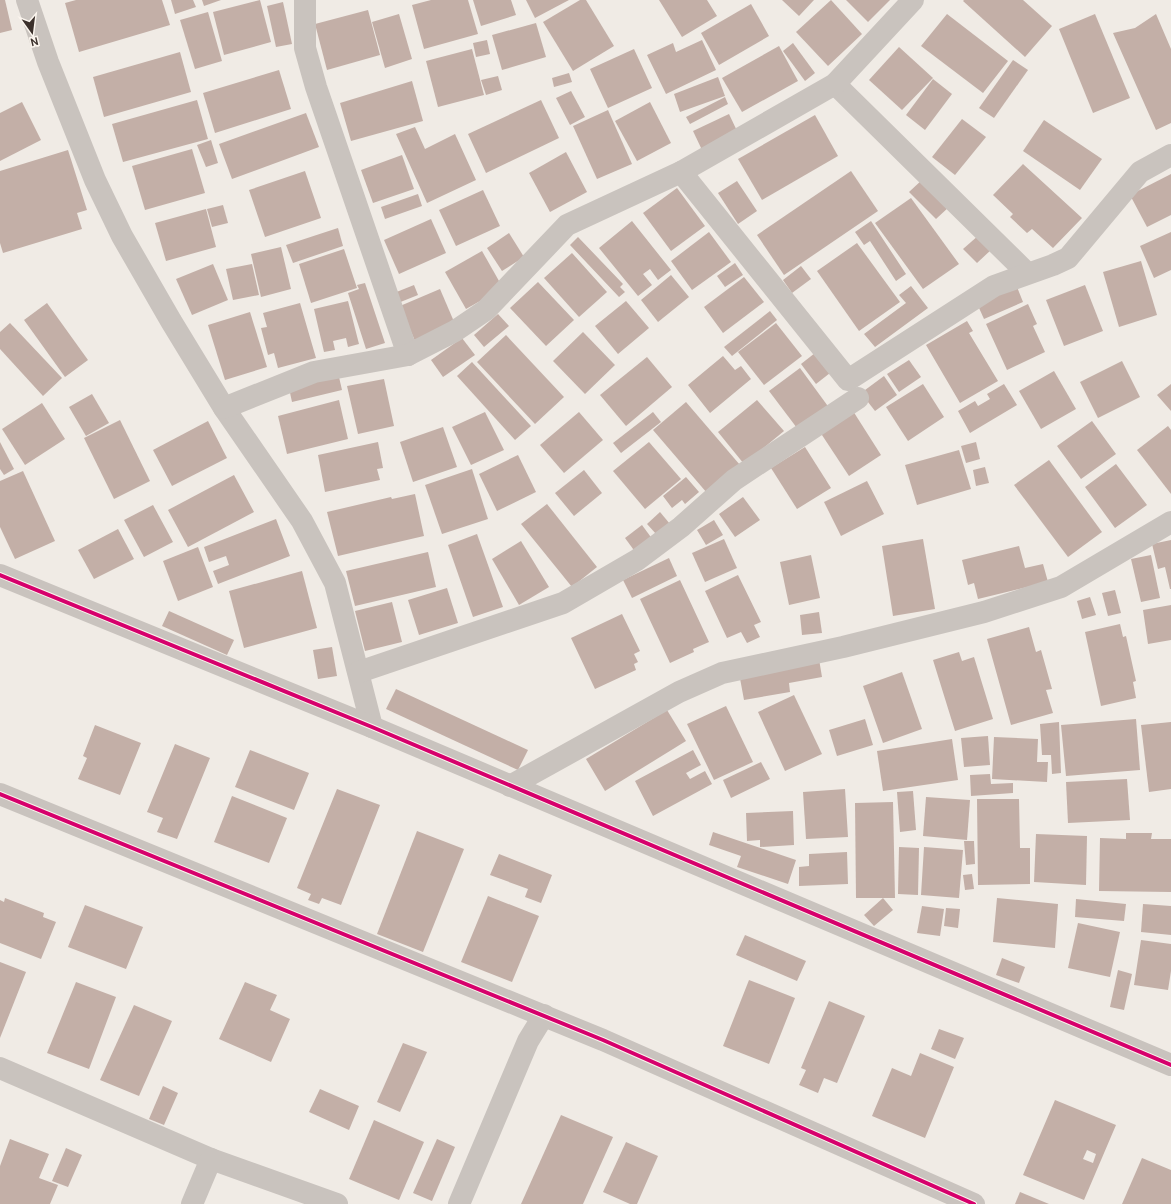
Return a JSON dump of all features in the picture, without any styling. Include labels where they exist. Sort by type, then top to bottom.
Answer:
[{"type":"street","points":[[27,0],[48,62],[95,180],[126,242],[224,408],[302,521],[335,583],[372,727]]},
{"type":"street","points":[[224,408],[314,372],[408,355],[455,331],[486,310],[567,224],[681,172],[835,84],[913,0]]},
{"type":"street","points":[[307,1],[306,48],[316,87],[408,355]]},
{"type":"street","points":[[835,84],[1027,273]]},
{"type":"street","points":[[681,172],[848,380],[994,286],[1053,265],[1068,258],[1140,172],[1171,155]]},
{"type":"street","points":[[359,672],[563,603],[637,560],[681,527],[734,480],[858,398]]},
{"type":"street","points":[[510,786],[679,692],[722,673],[843,647],[984,612],[1061,587],[1171,522]]},
{"type":"street","points":[[0,575],[372,727],[1171,1065]]},
{"type":"street","points":[[0,794],[544,1015],[974,1204]]},
{"type":"street","points":[[459,1204],[528,1041],[544,1015]]},
{"type":"street","points":[[0,1068],[211,1159],[337,1204]]},
{"type":"street","points":[[192,1204],[211,1159]]},
{"type":"building","points":[[0,0],[5,0],[12,30],[0,33]]},
{"type":"building","points":[[76,0],[162,0],[170,25],[79,52],[65,3]]},
{"type":"building","points":[[171,0],[193,0],[196,7],[175,14]]},
{"type":"building","points":[[202,0],[221,0],[204,6]]},
{"type":"building","points":[[260,0],[271,42],[224,55],[213,12]]},
{"type":"building","points":[[431,0],[468,0],[478,34],[424,49],[412,5]]},
{"type":"building","points":[[473,0],[511,0],[516,15],[481,26]]},
{"type":"building","points":[[526,0],[569,0],[535,18]]},
{"type":"building","points":[[580,0],[586,0],[614,46],[573,71],[543,22]]},
{"type":"building","points":[[659,0],[707,0],[717,16],[682,37]]},
{"type":"building","points":[[782,0],[814,0],[799,16]]},
{"type":"building","points":[[831,0],[862,34],[828,66],[796,32]]},
{"type":"building","points":[[846,0],[890,0],[868,22]]},
{"type":"building","points":[[1023,0],[1052,26],[1025,57],[963,1]]},
{"type":"building","points":[[283,2],[292,44],[276,47],[267,6]]},
{"type":"building","points":[[751,4],[769,36],[719,65],[701,33]]},
{"type":"building","points":[[368,10],[380,55],[327,70],[315,24]]},
{"type":"building","points":[[208,12],[222,61],[195,69],[180,20]]},
{"type":"building","points":[[399,14],[412,59],[385,68],[372,22]]},
{"type":"building","points":[[947,14],[1008,61],[983,93],[921,46]]},
{"type":"building","points":[[1095,14],[1130,98],[1093,113],[1059,29]]},
{"type":"building","points":[[1156,14],[1171,49],[1171,123],[1156,130],[1113,33],[1135,28]]},
{"type":"building","points":[[536,23],[546,57],[502,70],[492,35]]},
{"type":"building","points":[[487,40],[490,54],[476,57],[473,43]]},
{"type":"building","points":[[702,40],[716,70],[666,94],[647,55],[673,43],[676,52]]},
{"type":"building","points":[[793,43],[815,73],[805,81],[783,51]]},
{"type":"building","points":[[779,46],[798,81],[742,112],[722,78]]},
{"type":"building","points":[[899,47],[933,78],[902,110],[869,80]]},
{"type":"building","points":[[472,49],[484,95],[438,107],[426,61]]},
{"type":"building","points":[[634,49],[652,88],[608,108],[590,69]]},
{"type":"building","points":[[180,52],[191,92],[104,117],[93,77]]},
{"type":"building","points":[[1013,60],[1028,70],[994,118],[979,108]]},
{"type":"building","points":[[279,70],[291,109],[215,133],[203,93]]},
{"type":"building","points":[[569,73],[572,82],[554,87],[552,78]]},
{"type":"building","points":[[498,76],[502,90],[486,95],[481,80]]},
{"type":"building","points":[[718,77],[725,96],[680,112],[674,94]]},
{"type":"building","points":[[933,79],[952,94],[925,130],[906,115]]},
{"type":"building","points":[[412,81],[423,121],[351,141],[340,103]]},
{"type":"building","points":[[571,91],[585,117],[570,125],[556,98]]},
{"type":"building","points":[[725,97],[728,104],[690,124],[686,117]]},
{"type":"building","points":[[197,100],[208,139],[123,162],[112,124]]},
{"type":"building","points":[[541,100],[559,138],[486,173],[468,134]]},
{"type":"building","points":[[22,102],[41,140],[0,161],[0,113]]},
{"type":"building","points":[[650,102],[671,143],[637,161],[615,121]]},
{"type":"building","points":[[608,110],[632,164],[597,179],[573,126]]},
{"type":"building","points":[[306,113],[319,147],[232,179],[219,144]]},
{"type":"building","points":[[729,114],[738,133],[702,150],[693,131]]},
{"type":"building","points":[[815,115],[838,156],[762,200],[738,159]]},
{"type":"building","points":[[962,119],[986,137],[955,175],[932,157]]},
{"type":"building","points":[[1044,120],[1102,159],[1080,190],[1023,151]]},
{"type":"building","points":[[415,127],[425,149],[455,134],[476,180],[427,203],[396,134]]},
{"type":"building","points":[[211,140],[218,163],[206,167],[197,145]]},
{"type":"building","points":[[192,149],[205,193],[145,210],[132,166]]},
{"type":"building","points":[[68,150],[87,210],[77,213],[82,229],[3,253],[0,243],[0,171]]},
{"type":"building","points":[[566,152],[587,192],[550,212],[529,173]]},
{"type":"building","points":[[402,155],[414,189],[373,203],[361,170]]},
{"type":"building","points":[[1023,164],[1082,218],[1053,248],[1032,229],[1027,233],[1010,217],[1013,214],[993,195]]},
{"type":"building","points":[[305,171],[321,218],[265,237],[249,190]]},
{"type":"building","points":[[851,171],[878,211],[784,275],[757,235]]},
{"type":"building","points":[[1171,174],[1171,215],[1147,227],[1130,195]]},
{"type":"building","points":[[923,179],[950,206],[936,219],[909,192]]},
{"type":"building","points":[[737,181],[757,211],[738,224],[718,193]]},
{"type":"building","points":[[677,188],[705,226],[671,251],[643,213]]},
{"type":"building","points":[[483,190],[500,226],[456,246],[439,210]]},
{"type":"building","points":[[418,194],[422,206],[385,219],[381,207]]},
{"type":"building","points":[[911,198],[959,264],[923,289],[875,223]]},
{"type":"building","points":[[223,205],[228,223],[212,227],[207,209]]},
{"type":"building","points":[[206,209],[216,247],[166,261],[155,223]]},
{"type":"building","points":[[431,219],[446,253],[399,274],[384,240]]},
{"type":"building","points":[[632,221],[671,270],[658,280],[650,269],[643,274],[652,285],[638,296],[599,248]]},
{"type":"building","points":[[871,221],[906,274],[896,281],[870,241],[864,245],[855,232]]},
{"type":"building","points":[[338,228],[343,246],[293,263],[286,245]]},
{"type":"building","points":[[709,232],[731,262],[692,290],[671,261]]},
{"type":"building","points":[[1171,232],[1171,270],[1154,278],[1140,246]]},
{"type":"building","points":[[509,233],[524,257],[502,271],[487,248]]},
{"type":"building","points":[[979,235],[992,249],[977,263],[963,249]]},
{"type":"building","points":[[578,237],[623,284],[620,287],[625,292],[619,297],[570,245]]},
{"type":"building","points":[[857,243],[900,302],[859,331],[817,271]]},
{"type":"building","points":[[281,247],[291,289],[261,297],[251,254]]},
{"type":"building","points":[[344,249],[357,288],[311,303],[299,264]]},
{"type":"building","points":[[482,251],[503,288],[466,309],[445,272]]},
{"type":"building","points":[[572,253],[607,292],[579,317],[544,278]]},
{"type":"building","points":[[1141,261],[1157,315],[1119,327],[1103,272]]},
{"type":"building","points":[[735,263],[743,275],[725,287],[717,276]]},
{"type":"building","points":[[213,264],[228,300],[192,315],[176,279]]},
{"type":"building","points":[[252,264],[259,295],[233,300],[226,269]]},
{"type":"building","points":[[801,266],[811,279],[792,293],[783,280]]},
{"type":"building","points":[[671,275],[689,297],[658,322],[641,300]]},
{"type":"building","points":[[744,277],[764,302],[723,333],[704,307]]},
{"type":"building","points":[[538,282],[574,320],[546,346],[510,308]]},
{"type":"building","points":[[1015,282],[1023,302],[984,319],[975,299]]},
{"type":"building","points":[[365,283],[385,343],[366,349],[348,293],[359,289],[357,285]]},
{"type":"building","points":[[414,285],[418,295],[398,303],[394,293]]},
{"type":"building","points":[[1085,285],[1103,331],[1064,346],[1046,300]]},
{"type":"building","points":[[911,286],[928,308],[875,347],[864,334],[906,303],[899,295]]},
{"type":"building","points":[[440,289],[455,324],[415,341],[400,306]]},
{"type":"building","points":[[348,301],[359,344],[348,347],[346,338],[333,341],[335,350],[324,352],[314,309]]},
{"type":"building","points":[[626,301],[649,328],[618,354],[595,326]]},
{"type":"building","points":[[47,303],[88,360],[65,377],[24,320]]},
{"type":"building","points":[[300,303],[316,358],[278,368],[274,353],[268,355],[261,328],[267,327],[263,313]]},
{"type":"building","points":[[1028,304],[1037,324],[1033,326],[1045,352],[1007,370],[986,324]]},
{"type":"building","points":[[770,311],[777,320],[732,356],[724,347]]},
{"type":"building","points":[[250,312],[267,367],[225,380],[208,325]]},
{"type":"building","points":[[498,314],[509,326],[484,347],[474,335]]},
{"type":"building","points":[[967,321],[973,331],[969,333],[998,381],[960,403],[926,345]]},
{"type":"building","points":[[10,323],[62,378],[43,396],[0,349],[0,332]]},
{"type":"building","points":[[776,323],[802,356],[764,385],[738,352]]},
{"type":"building","points":[[583,332],[615,365],[585,394],[553,361]]},
{"type":"building","points":[[506,335],[564,397],[535,424],[477,362]]},
{"type":"building","points":[[462,338],[475,355],[443,377],[431,360]]},
{"type":"building","points":[[815,353],[830,373],[816,384],[801,364]]},
{"type":"building","points":[[723,356],[735,370],[741,366],[751,379],[710,413],[688,385]]},
{"type":"building","points":[[647,357],[672,387],[626,426],[600,395]]},
{"type":"building","points":[[909,360],[921,377],[899,392],[887,374]]},
{"type":"building","points":[[1122,361],[1140,397],[1098,418],[1080,382]]},
{"type":"building","points":[[472,362],[531,426],[515,440],[457,376]]},
{"type":"building","points":[[800,368],[830,409],[800,432],[769,391]]},
{"type":"building","points":[[1054,371],[1076,409],[1041,429],[1019,391]]},
{"type":"building","points":[[884,376],[897,395],[875,411],[861,393]]},
{"type":"building","points":[[339,377],[342,390],[292,402],[289,388]]},
{"type":"building","points":[[384,379],[394,426],[358,434],[347,386]]},
{"type":"building","points":[[923,384],[944,417],[908,441],[886,407]]},
{"type":"building","points":[[1004,384],[1017,405],[970,433],[958,411],[975,401],[978,406],[990,399],[987,394]]},
{"type":"building","points":[[1171,384],[1171,411],[1157,395]]},
{"type":"building","points":[[92,394],[109,423],[86,436],[69,407]]},
{"type":"building","points":[[339,400],[348,439],[287,454],[278,416]]},
{"type":"building","points":[[757,400],[784,431],[744,464],[718,432]]},
{"type":"building","points":[[686,402],[740,465],[707,493],[653,430]]},
{"type":"building","points":[[42,403],[65,439],[25,465],[2,429]]},
{"type":"building","points":[[853,411],[881,455],[849,476],[820,432]]},
{"type":"building","points":[[485,412],[504,450],[471,465],[452,427]]},
{"type":"building","points":[[579,412],[603,440],[564,473],[540,445]]},
{"type":"building","points":[[653,412],[661,422],[621,453],[613,443]]},
{"type":"building","points":[[120,420],[150,481],[114,499],[84,438]]},
{"type":"building","points":[[208,421],[227,458],[172,486],[153,450]]},
{"type":"building","points":[[1092,421],[1116,454],[1081,479],[1057,446]]},
{"type":"building","points":[[1168,426],[1171,430],[1171,494],[1137,450]]},
{"type":"building","points":[[443,427],[457,467],[413,482],[400,442]]},
{"type":"building","points":[[0,442],[14,469],[4,475],[0,469]]},
{"type":"building","points":[[378,442],[383,468],[377,469],[380,480],[325,492],[318,455]]},
{"type":"building","points":[[649,442],[681,479],[645,509],[613,471]]},
{"type":"building","points":[[976,442],[980,459],[966,463],[961,446]]},
{"type":"building","points":[[805,447],[831,488],[797,509],[771,468]]},
{"type":"building","points":[[959,450],[971,489],[917,505],[905,465]]},
{"type":"building","points":[[518,455],[536,492],[497,511],[479,474]]},
{"type":"building","points":[[1049,460],[1102,532],[1068,557],[1014,485]]},
{"type":"building","points":[[1116,464],[1147,505],[1115,528],[1085,487]]},
{"type":"building","points":[[985,467],[989,483],[976,486],[973,470]]},
{"type":"building","points":[[472,469],[488,519],[442,534],[425,485]]},
{"type":"building","points":[[584,470],[602,493],[574,516],[555,493]]},
{"type":"building","points":[[23,471],[55,541],[15,559],[0,527],[0,481]]},
{"type":"building","points":[[234,475],[254,512],[188,547],[168,510]]},
{"type":"building","points":[[686,477],[699,492],[685,504],[682,500],[672,508],[663,496]]},
{"type":"building","points":[[867,481],[884,514],[841,536],[824,502]]},
{"type":"building","points":[[415,494],[424,536],[338,556],[327,512],[391,497],[392,499]]},
{"type":"building","points":[[743,497],[760,520],[735,537],[719,514]]},
{"type":"building","points":[[547,504],[597,567],[572,587],[521,524]]},
{"type":"building","points":[[153,505],[173,542],[144,557],[124,520]]},
{"type":"building","points":[[660,512],[670,524],[657,535],[647,524]]},
{"type":"building","points":[[276,519],[290,556],[218,584],[213,571],[229,565],[226,556],[209,562],[204,547]]},
{"type":"building","points":[[714,520],[723,535],[706,545],[697,530]]},
{"type":"building","points":[[642,525],[653,540],[636,553],[625,538]]},
{"type":"building","points":[[118,529],[134,559],[94,579],[78,550]]},
{"type":"building","points":[[477,534],[503,607],[473,617],[448,545]]},
{"type":"building","points":[[724,539],[737,568],[705,582],[692,553]]},
{"type":"building","points":[[923,539],[935,609],[893,616],[882,546]]},
{"type":"building","points":[[1171,540],[1170,589],[1165,567],[1158,569],[1152,544]]},
{"type":"building","points":[[521,541],[549,587],[519,605],[492,559]]},
{"type":"building","points":[[1019,546],[1025,568],[1043,564],[1048,582],[978,599],[974,583],[968,585],[962,560]]},
{"type":"building","points":[[198,547],[213,587],[178,601],[163,561]]},
{"type":"building","points":[[428,552],[436,587],[355,606],[346,571]]},
{"type":"building","points":[[811,555],[820,598],[789,605],[780,562]]},
{"type":"building","points":[[1151,555],[1160,598],[1141,602],[1131,559]]},
{"type":"building","points":[[669,558],[677,576],[632,598],[623,580]]},
{"type":"building","points":[[302,571],[317,628],[244,648],[229,591]]},
{"type":"building","points":[[738,575],[761,622],[754,625],[760,637],[747,643],[741,632],[727,638],[705,591]]},
{"type":"building","points":[[680,580],[709,642],[693,649],[694,652],[670,663],[640,599]]},
{"type":"building","points":[[447,588],[458,623],[419,635],[408,600]]},
{"type":"building","points":[[1115,590],[1121,613],[1108,616],[1102,593]]},
{"type":"building","points":[[1090,597],[1096,615],[1082,619],[1077,601]]},
{"type":"building","points":[[392,602],[402,642],[365,651],[355,611]]},
{"type":"building","points":[[1171,605],[1171,640],[1148,644],[1143,610]]},
{"type":"building","points":[[169,611],[234,640],[227,655],[162,626]]},
{"type":"building","points":[[819,612],[822,633],[802,635],[800,615]]},
{"type":"building","points":[[622,614],[640,651],[634,654],[638,662],[634,664],[636,670],[595,689],[571,638]]},
{"type":"building","points":[[1120,624],[1123,637],[1126,636],[1136,681],[1133,682],[1136,698],[1101,706],[1085,632]]},
{"type":"building","points":[[1029,627],[1036,652],[1041,650],[1052,689],[1046,690],[1053,713],[1011,725],[987,639]]},
{"type":"building","points":[[332,647],[337,676],[318,679],[313,650]]},
{"type":"building","points":[[959,652],[962,661],[974,657],[993,719],[955,731],[933,660]]},
{"type":"building","points":[[819,659],[822,677],[789,683],[790,692],[744,700],[739,673]]},
{"type":"building","points":[[902,672],[922,729],[883,743],[863,686]]},
{"type":"building","points":[[396,689],[528,750],[518,770],[386,709]]},
{"type":"building","points":[[794,695],[822,754],[785,771],[758,712]]},
{"type":"building","points":[[726,706],[753,762],[714,780],[687,724]]},
{"type":"building","points":[[667,710],[686,741],[605,791],[586,759]]},
{"type":"building","points":[[865,719],[873,745],[837,756],[829,730]]},
{"type":"building","points":[[1136,719],[1140,770],[1066,776],[1061,725]]},
{"type":"building","points":[[1059,722],[1061,773],[1052,774],[1051,755],[1042,755],[1040,724]]},
{"type":"building","points":[[1171,722],[1171,789],[1149,792],[1141,725]]},
{"type":"building","points":[[95,725],[141,743],[120,795],[78,779],[87,758],[83,756]]},
{"type":"building","points":[[988,736],[990,765],[964,767],[961,738]]},
{"type":"building","points":[[994,737],[1038,739],[1037,762],[1048,762],[1047,782],[992,779]]},
{"type":"building","points":[[952,739],[958,780],[883,791],[877,751]]},
{"type":"building","points":[[175,744],[210,758],[177,839],[157,832],[163,818],[147,812]]},
{"type":"building","points":[[250,750],[309,773],[294,810],[235,787]]},
{"type":"building","points":[[693,750],[701,765],[686,773],[690,779],[705,771],[712,784],[653,816],[635,781]]},
{"type":"building","points":[[761,762],[770,779],[731,798],[723,780]]},
{"type":"building","points":[[990,774],[991,784],[1013,783],[1013,793],[971,796],[970,775]]},
{"type":"building","points":[[1127,779],[1130,820],[1068,823],[1066,782]]},
{"type":"building","points":[[337,789],[380,805],[341,905],[322,898],[319,904],[308,900],[311,894],[297,888]]},
{"type":"building","points":[[845,789],[848,837],[806,839],[803,792]]},
{"type":"building","points":[[913,791],[916,830],[900,832],[897,792]]},
{"type":"building","points":[[232,796],[287,818],[269,863],[214,842]]},
{"type":"building","points":[[926,797],[970,800],[967,840],[923,836]]},
{"type":"building","points":[[977,799],[1019,799],[1020,848],[1030,848],[1030,884],[978,885]]},
{"type":"building","points":[[893,802],[895,898],[856,898],[855,803]]},
{"type":"building","points":[[793,811],[794,845],[760,847],[760,840],[747,841],[746,813]]},
{"type":"building","points":[[417,831],[464,849],[423,952],[377,934]]},
{"type":"building","points":[[713,832],[796,860],[788,884],[737,867],[741,856],[709,845]]},
{"type":"building","points":[[1126,833],[1152,833],[1151,839],[1171,839],[1171,892],[1099,891],[1100,838],[1126,839]]},
{"type":"building","points":[[1036,834],[1087,836],[1086,885],[1034,882]]},
{"type":"building","points":[[964,841],[974,841],[975,864],[966,865]]},
{"type":"building","points":[[899,847],[919,848],[918,895],[898,894]]},
{"type":"building","points":[[924,847],[963,850],[959,898],[921,895]]},
{"type":"building","points":[[847,852],[848,884],[799,886],[799,867],[809,866],[809,854]]},
{"type":"building","points":[[499,854],[552,875],[541,903],[525,897],[528,889],[490,875]]},
{"type":"building","points":[[972,874],[974,889],[965,890],[963,875]]},
{"type":"building","points":[[488,896],[539,916],[512,982],[461,962]]},
{"type":"building","points":[[5,898],[44,913],[43,917],[56,922],[41,959],[0,943],[0,900],[4,902]]},
{"type":"building","points":[[883,898],[893,910],[874,926],[864,915]]},
{"type":"building","points":[[997,898],[1058,904],[1055,948],[993,942]]},
{"type":"building","points":[[1076,899],[1126,904],[1124,921],[1075,917]]},
{"type":"building","points":[[1143,904],[1171,906],[1171,935],[1141,932]]},
{"type":"building","points":[[85,905],[143,927],[126,969],[68,947]]},
{"type":"building","points":[[922,906],[944,909],[940,936],[917,933]]},
{"type":"building","points":[[946,908],[960,909],[958,928],[944,926]]},
{"type":"building","points":[[1078,923],[1120,932],[1110,977],[1068,968]]},
{"type":"building","points":[[745,935],[806,961],[797,981],[736,955]]},
{"type":"building","points":[[1141,940],[1171,944],[1171,971],[1168,990],[1134,985]]},
{"type":"building","points":[[1002,958],[1025,967],[1019,983],[996,975]]},
{"type":"building","points":[[0,962],[26,972],[0,1038]]},
{"type":"building","points":[[1118,970],[1132,974],[1124,1010],[1110,1007]]},
{"type":"building","points":[[749,980],[795,998],[769,1064],[723,1046]]},
{"type":"building","points":[[76,982],[116,997],[89,1069],[47,1053]]},
{"type":"building","points":[[245,982],[277,995],[270,1010],[290,1019],[271,1062],[219,1039]]},
{"type":"building","points":[[829,1001],[865,1016],[837,1083],[824,1078],[818,1093],[799,1085],[806,1070],[801,1068]]},
{"type":"building","points":[[134,1005],[172,1021],[139,1096],[100,1080]]},
{"type":"building","points":[[939,1029],[964,1038],[955,1059],[931,1049]]},
{"type":"building","points":[[403,1043],[427,1052],[400,1112],[377,1102]]},
{"type":"building","points":[[920,1053],[954,1067],[925,1138],[872,1116],[892,1068],[911,1076]]},
{"type":"building","points":[[163,1086],[178,1093],[164,1125],[149,1119]]},
{"type":"building","points":[[320,1089],[359,1106],[349,1130],[309,1112]]},
{"type":"building","points":[[1055,1100],[1116,1125],[1084,1200],[1023,1175]],"holes":[[[1087,1150],[1096,1154],[1093,1163],[1083,1159]]]},
{"type":"building","points":[[561,1115],[613,1137],[583,1204],[521,1204]]},
{"type":"building","points":[[374,1120],[424,1142],[399,1200],[349,1179]]},
{"type":"building","points":[[10,1139],[49,1154],[39,1178],[58,1185],[50,1204],[0,1204],[0,1166]]},
{"type":"building","points":[[437,1139],[455,1147],[432,1201],[413,1193]]},
{"type":"building","points":[[626,1142],[658,1156],[637,1204],[630,1204],[603,1192]]},
{"type":"building","points":[[66,1148],[82,1155],[68,1187],[52,1181]]},
{"type":"building","points":[[1142,1158],[1171,1170],[1171,1204],[1122,1204]]},
{"type":"building","points":[[1020,1192],[1049,1204],[1015,1204]]},
{"type":"cycle path","points":[[0,575],[372,727],[1171,1065]]},
{"type":"cycle path","points":[[0,794],[603,1040],[974,1204]]}]
